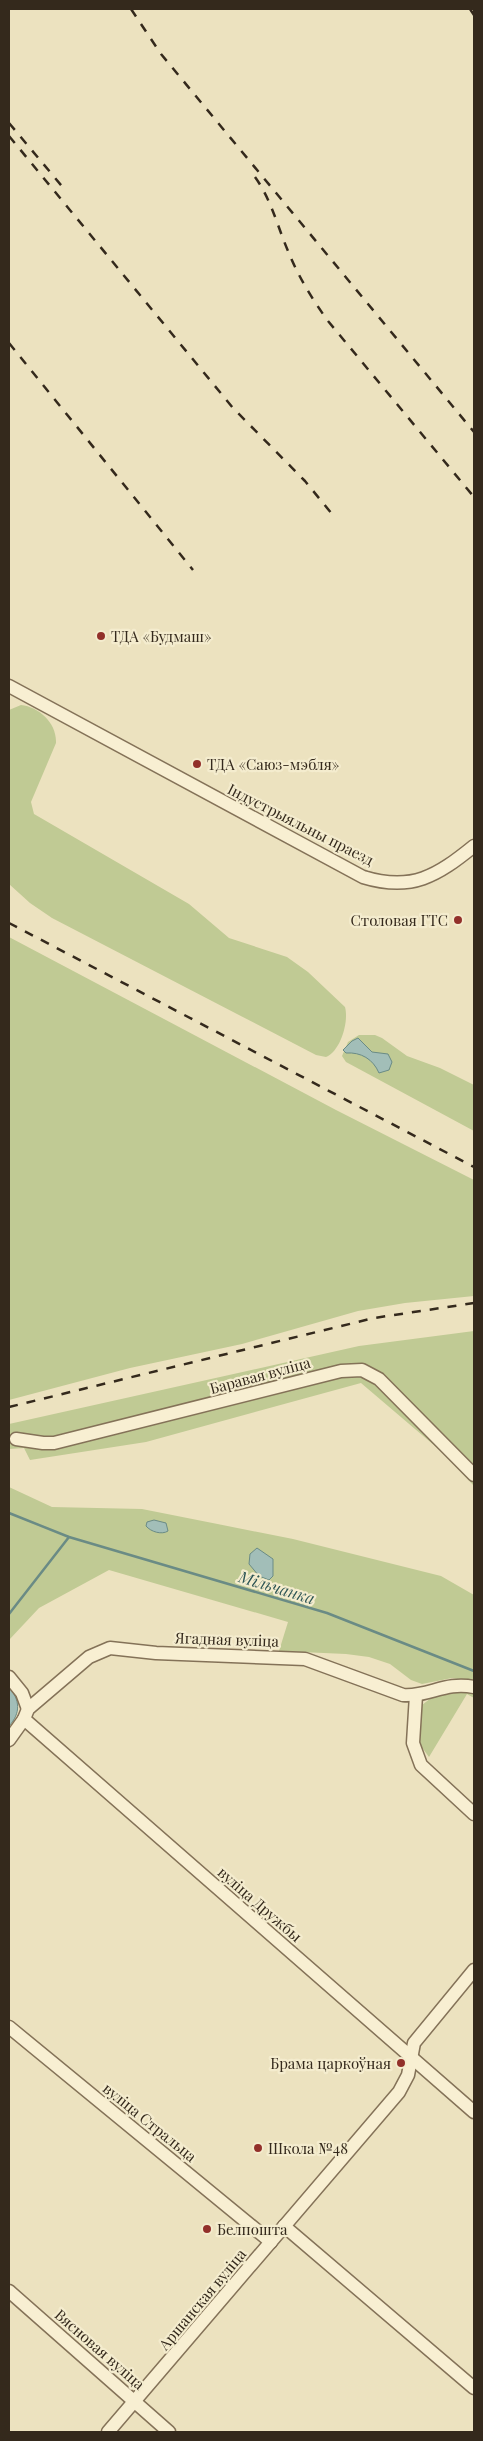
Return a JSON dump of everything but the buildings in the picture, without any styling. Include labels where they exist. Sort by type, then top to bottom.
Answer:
[{"type":"street","name":"Індустрыяльны праезд","points":[[9,686],[363,877],[398,884],[424,879],[450,865],[474,846]]},
{"type":"street","name":"Баравая вуліца","points":[[16,1439],[43,1444],[54,1443],[340,1371],[362,1370],[386,1385],[474,1475]]},
{"type":"street","name":"Ягадная вуліца","points":[[9,1740],[26,1714],[89,1657],[110,1648],[156,1653],[305,1659],[396,1694],[416,1695],[452,1685],[474,1687]]},
{"type":"street","points":[[9,1677],[22,1693],[26,1714]]},
{"type":"street","points":[[416,1695],[412,1732],[418,1760],[429,1774],[474,1814]]},
{"type":"street","name":"вуліца Дружбы","points":[[26,1714],[412,2059],[474,2112]]},
{"type":"street","name":"Аршанская вуліца","points":[[108,2432],[404,2086],[412,2059],[414,2043],[474,1970]]},
{"type":"street","name":"вуліца Стральца","points":[[9,2027],[272,2242]]},
{"type":"street","points":[[284,2226],[474,2388]]},
{"type":"street","name":"Вясновая вуліца","points":[[9,2291],[170,2432]]},
{"type":"green space","points":[[21,705],[28,706],[46,717],[56,736],[56,743],[31,802],[34,814],[189,904],[229,938],[287,957],[308,972],[345,1007],[346,1020],[343,1035],[336,1049],[331,1054],[326,1057],[316,1055],[52,918],[30,903],[9,884],[9,710]]},
{"type":"green space","points":[[9,937],[336,1110],[474,1180],[474,1296],[405,1303],[358,1311],[242,1344],[130,1368],[9,1400]]},
{"type":"green space","points":[[359,1035],[375,1035],[382,1038],[407,1056],[440,1068],[474,1085],[474,1131],[346,1062],[342,1056],[348,1042]]},
{"type":"green space","points":[[474,1331],[474,1486],[442,1452],[361,1383],[146,1442],[30,1460],[24,1448],[9,1449],[9,1424],[359,1346]]},
{"type":"green space","points":[[9,1487],[52,1507],[142,1509],[293,1539],[441,1576],[474,1595],[474,1682],[452,1678],[422,1684],[411,1680],[390,1664],[369,1657],[279,1651],[288,1622],[109,1570],[39,1608],[9,1640]]},
{"type":"green space","points":[[440,1691],[474,1692],[474,1698],[467,1694],[429,1757],[418,1742],[422,1705]]},
{"type":"water","points":[[358,1038],[372,1052],[388,1054],[392,1062],[389,1070],[379,1073],[366,1057],[346,1053],[343,1050]]},
{"type":"water","points":[[154,1520],[166,1523],[168,1531],[163,1533],[157,1532],[146,1526],[147,1522]]},
{"type":"water","points":[[257,1548],[273,1559],[273,1576],[269,1580],[259,1576],[249,1564],[250,1554]]},
{"type":"water","points":[[9,1687],[18,1706],[16,1716],[9,1726]]},
{"type":"waterway","name":"Мільчанка","points":[[9,1513],[69,1537],[327,1613],[474,1671]]},
{"type":"waterway","points":[[9,1614],[69,1537]]},
{"type":"railway","points":[[131,9],[161,54],[474,432]]},
{"type":"railway","points":[[470,9],[474,15]]},
{"type":"railway","points":[[9,123],[66,191]]},
{"type":"railway","points":[[9,136],[233,408],[305,481],[332,514]]},
{"type":"railway","points":[[255,177],[270,203],[296,269],[322,313],[474,497]]},
{"type":"railway","points":[[9,343],[193,570]]},
{"type":"railway","points":[[9,923],[474,1167]]},
{"type":"railway","points":[[9,1407],[374,1318],[474,1303]]},
{"type":"place","name":"ТДА «Будмаш»","points":[[101,636]]},
{"type":"place","name":"ТДА «Саюз-мэбля»","points":[[197,764]]},
{"type":"place","name":"Столовая ГТС","points":[[458,920]]},
{"type":"place","name":"Брама царкоўная","points":[[401,2063]]},
{"type":"place","name":"Школа №48","points":[[258,2148]]},
{"type":"place","name":"Белпошта","points":[[207,2229]]}]
